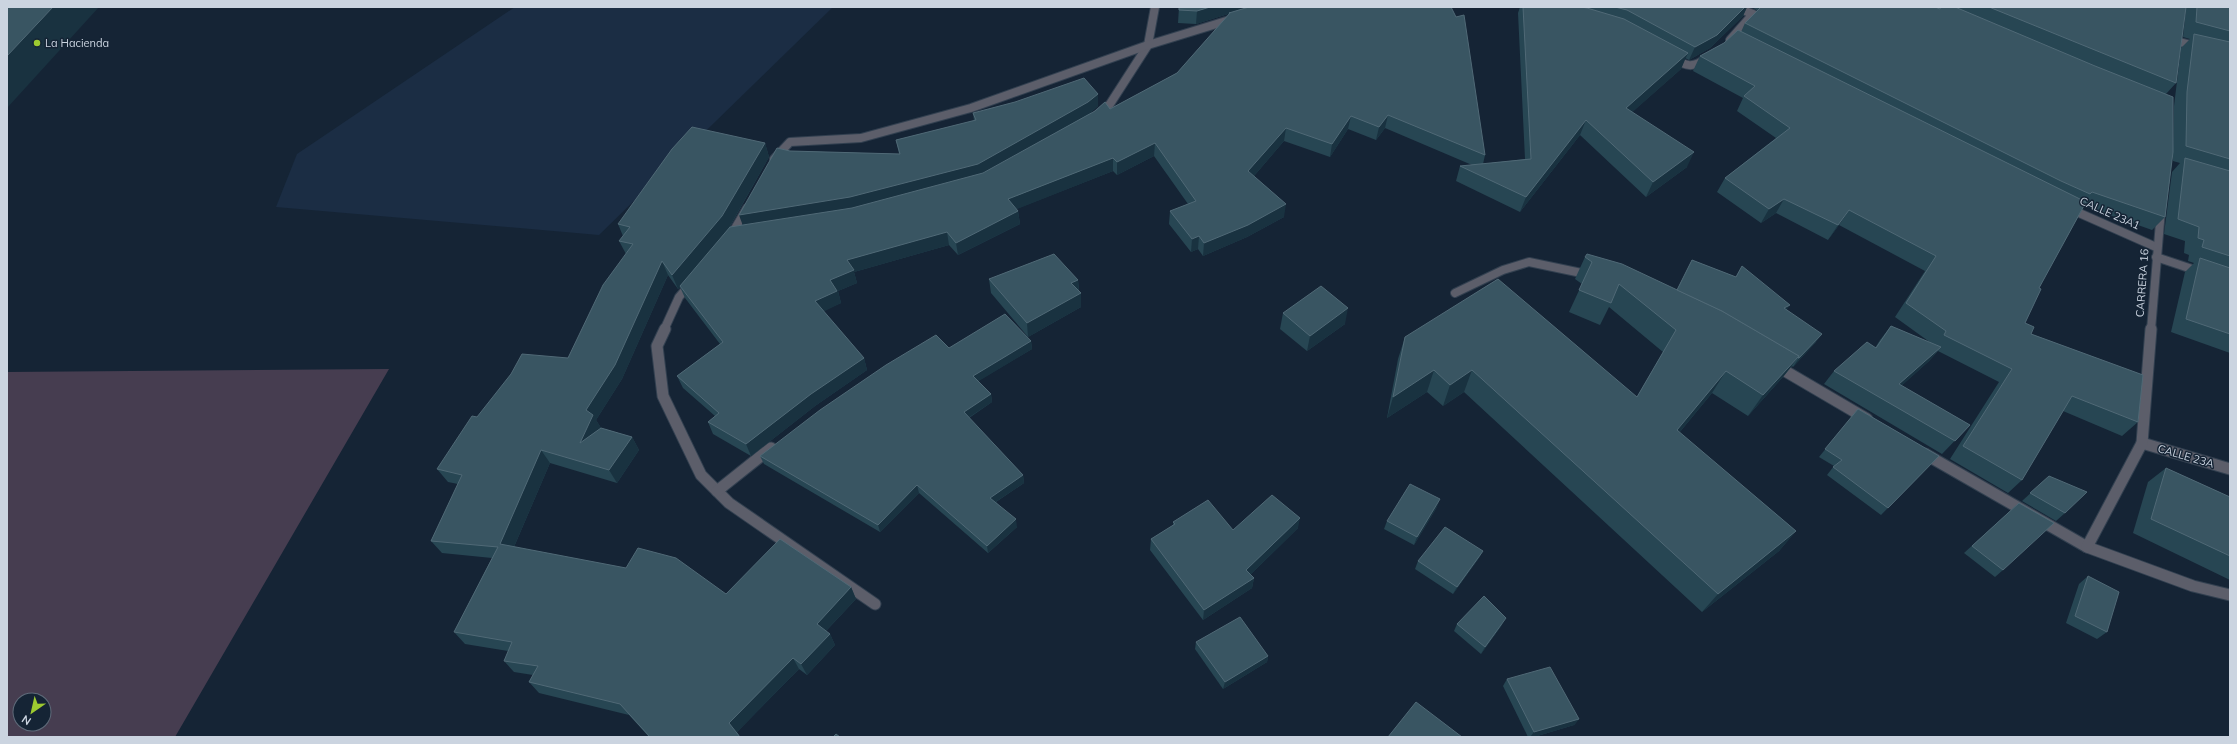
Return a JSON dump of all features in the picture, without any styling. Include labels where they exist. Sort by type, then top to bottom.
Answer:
[{"type":"street","points":[[1092,119],[1110,104],[1148,45],[1155,7]]},
{"type":"street","points":[[1722,46],[1735,41],[1753,14],[1735,7]]},
{"type":"street","points":[[769,168],[777,155],[790,142],[861,138],[971,108],[1148,45],[1247,14]]},
{"type":"street","points":[[2176,41],[2207,49]]},
{"type":"street","points":[[1667,56],[1689,67],[1697,66],[1712,53]]},
{"type":"street","points":[[723,246],[732,234],[751,201]]},
{"type":"street","name":"CARRERA 16","points":[[2087,548],[2142,443],[2156,247],[2162,202]]},
{"type":"street","name":"CALLE 23A1","points":[[2062,205],[2156,247]]},
{"type":"street","points":[[732,234],[747,232]]},
{"type":"street","points":[[2156,257],[2208,274]]},
{"type":"street","points":[[1455,293],[1503,270],[1529,262],[1599,277]]},
{"type":"street","points":[[699,274],[679,297],[657,346],[663,396],[701,475],[729,503],[875,604]]},
{"type":"street","points":[[1768,361],[1876,424]]},
{"type":"street","points":[[717,491],[783,440]]},
{"type":"street","name":"CALLE 23A","points":[[2142,443],[2230,469]]},
{"type":"street","points":[[1916,448],[2087,548],[2193,586],[2230,595]]},
{"type":"shaded area","points":[[515,7],[833,7],[599,235],[276,207],[297,154]]},
{"type":"shaded area","points":[[389,369],[175,737],[7,737],[7,372]]},
{"type":"building","points":[[7,7],[53,7],[7,56]]},
{"type":"building","points":[[1179,7],[1210,7],[1197,11],[1179,10]]},
{"type":"building","points":[[1249,7],[1451,7],[1456,17],[1464,15],[1485,155],[1388,115],[1379,127],[1351,116],[1332,144],[1286,128],[1248,171],[1286,204],[1248,225],[1204,243],[1199,236],[1192,239],[1170,211],[1196,201],[1155,143],[1117,162],[1113,158],[1008,199],[1018,211],[956,243],[947,232],[847,260],[854,270],[830,280],[837,291],[815,301],[864,358],[811,394],[746,444],[708,422],[719,413],[677,376],[723,342],[680,286],[730,227],[852,208],[983,173],[1095,111],[1105,102],[1110,109],[1177,73],[1229,13]]},
{"type":"building","points":[[1523,7],[1587,8],[1624,19],[1688,53],[1626,108],[1694,152],[1653,182],[1586,120],[1526,197],[1460,166],[1531,159]]},
{"type":"building","points":[[1615,7],[1745,7],[1717,35],[1695,47],[1627,10]]},
{"type":"building","points":[[1761,7],[1935,7],[1940,9],[1941,7],[1955,7],[2173,97],[2173,152],[2165,217],[2092,192],[2090,194],[2061,181],[1745,23]]},
{"type":"building","points":[[1989,7],[2186,7],[2176,83]]},
{"type":"building","points":[[2197,7],[2230,7],[2230,31],[2196,22]]},
{"type":"building","points":[[1738,30],[2086,202],[2039,288],[2041,289],[2025,323],[2034,327],[2031,334],[2143,375],[2138,422],[2072,396],[2022,480],[1963,446],[2012,369],[1944,335],[1946,331],[1906,303],[1936,256],[1849,210],[1838,225],[1784,199],[1769,209],[1725,178],[1790,128],[1744,96],[1755,86],[1700,56],[1724,43]]},
{"type":"building","points":[[2194,34],[2230,42],[2230,159],[2186,146],[2187,92]]},
{"type":"building","points":[[1084,78],[1098,94],[1088,102],[978,164],[850,197],[739,215],[777,148],[790,151],[900,154],[896,140],[976,120],[973,113],[1015,102]]},
{"type":"building","points":[[692,127],[765,143],[722,216],[672,275],[662,261],[615,365],[586,410],[593,415],[580,443],[601,428],[632,437],[609,470],[541,450],[500,544],[626,568],[638,548],[676,558],[726,594],[780,539],[851,587],[817,624],[830,634],[801,664],[793,658],[729,723],[740,737],[650,737],[620,704],[529,682],[538,666],[504,661],[512,642],[454,632],[498,547],[431,541],[462,475],[437,469],[472,416],[477,417],[511,374],[522,354],[568,358],[603,285],[633,244],[619,241],[630,227],[618,224],[672,149]]},
{"type":"building","points":[[2185,158],[2230,171],[2230,256],[2202,247],[2204,240],[2198,238],[2199,227],[2178,219]]},
{"type":"building","points":[[1054,254],[1078,280],[1071,283],[1081,293],[1027,323],[989,279]]},
{"type":"building","points":[[1587,254],[1622,264],[1722,311],[1799,356],[1763,395],[1726,371],[1677,430],[1796,531],[1718,594],[1472,370],[1450,385],[1434,370],[1393,397],[1405,337],[1498,279],[1637,397],[1676,330],[1619,284],[1611,303],[1579,290],[1592,262],[1585,257]]},
{"type":"building","points":[[2200,258],[2230,268],[2230,334],[2186,319]]},
{"type":"building","points":[[1692,260],[1736,277],[1742,266],[1790,305],[1784,308],[1822,334],[1798,358],[1799,356],[1722,311],[1677,290]]},
{"type":"building","points":[[1321,286],[1348,308],[1310,336],[1283,313]]},
{"type":"building","points":[[1005,314],[1031,341],[973,376],[991,394],[964,412],[1023,475],[990,498],[1016,519],[987,546],[917,485],[878,525],[760,456],[820,410],[886,365],[936,335],[949,348]]},
{"type":"building","points":[[1891,326],[1941,347],[1899,384],[1970,425],[1955,441],[1834,371],[1867,342],[1876,348]]},
{"type":"building","points":[[1858,409],[1939,456],[1888,508],[1833,467],[1842,460],[1825,449]]},
{"type":"building","points":[[2166,468],[2230,497],[2230,556],[2151,519]]},
{"type":"building","points":[[2049,476],[2087,492],[2065,513],[2030,493]]},
{"type":"building","points":[[1410,484],[1440,499],[1417,537],[1387,521]]},
{"type":"building","points":[[1272,495],[1300,518],[1246,570],[1254,578],[1204,610],[1151,539],[1175,524],[1173,522],[1208,500],[1233,530]]},
{"type":"building","points":[[2019,503],[2054,523],[2003,570],[1972,546]]},
{"type":"building","points":[[1445,527],[1483,551],[1457,587],[1418,561]]},
{"type":"building","points":[[2088,576],[2119,592],[2107,632],[2075,616]]},
{"type":"building","points":[[1484,596],[1506,618],[1485,647],[1457,624]]},
{"type":"building","points":[[1240,617],[1268,656],[1225,682],[1196,642]]},
{"type":"building","points":[[1550,667],[1579,719],[1534,732],[1507,679]]},
{"type":"building","points":[[1416,702],[1462,737],[1388,737]]},
{"type":"building","points":[[836,734],[840,737],[833,737]]},
{"type":"place","name":"La Hacienda","points":[[37,43]]}]
